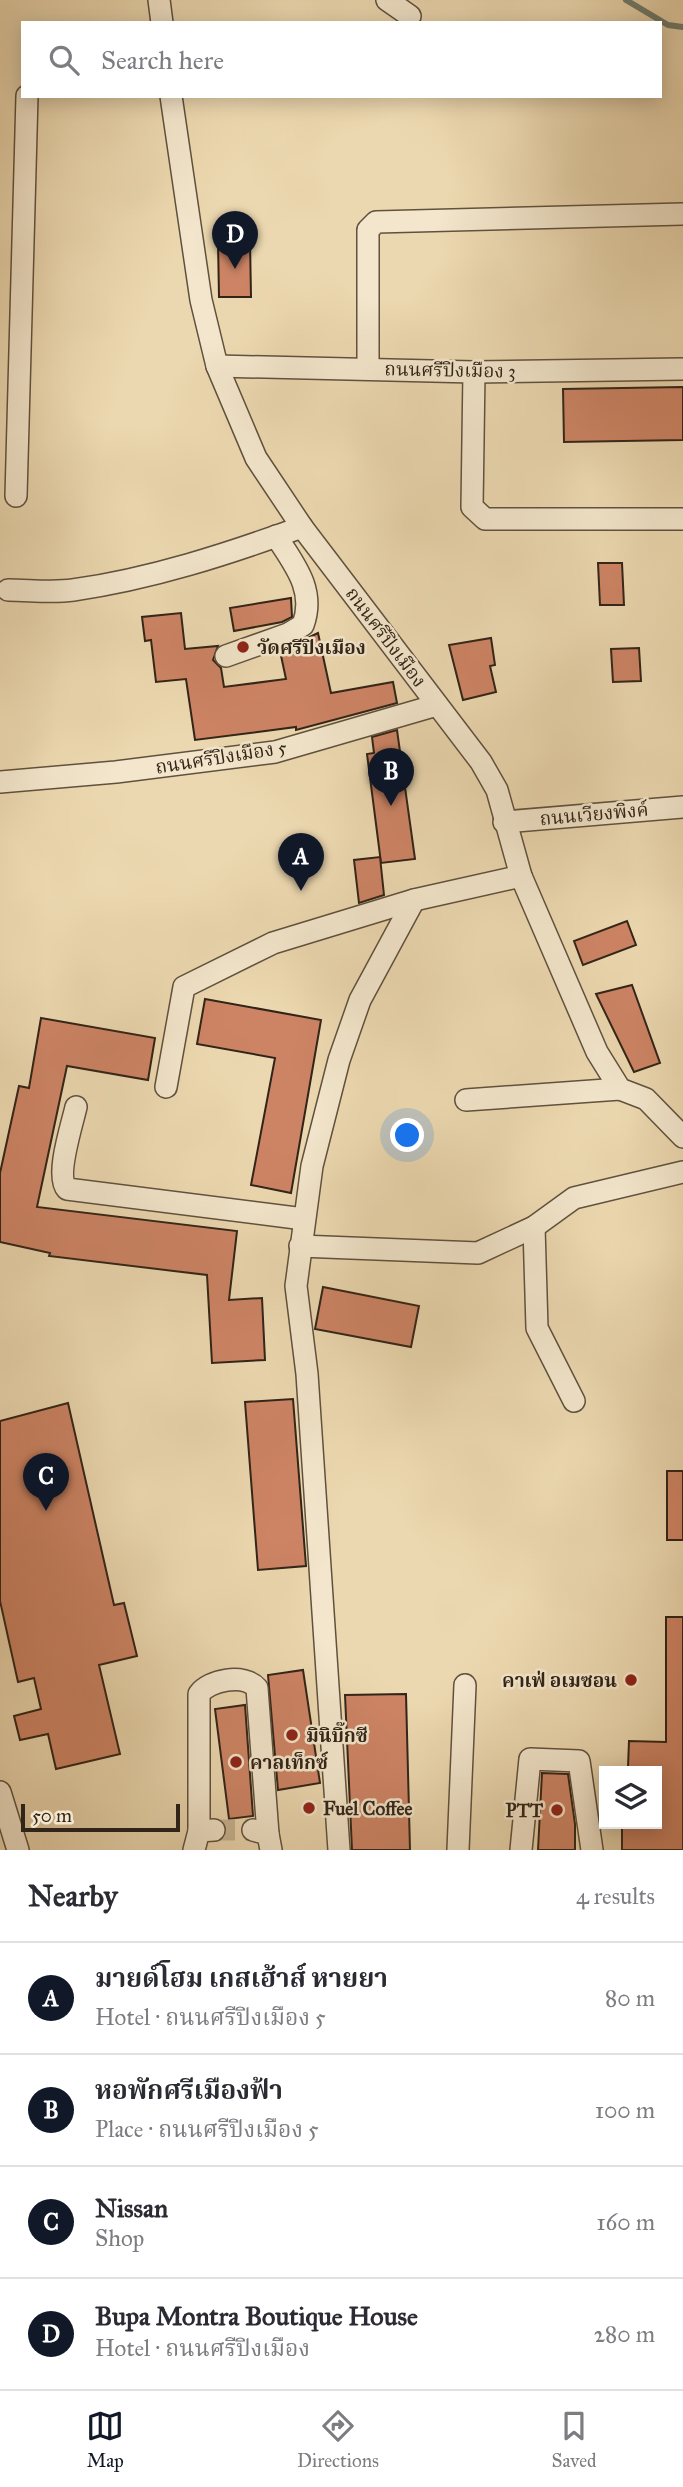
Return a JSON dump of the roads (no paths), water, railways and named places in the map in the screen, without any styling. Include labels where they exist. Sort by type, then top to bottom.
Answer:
[{"type":"street","points":[[159,0],[162,21]]},
{"type":"street","points":[[387,0],[410,16]]},
{"type":"street","points":[[16,496],[27,98]]},
{"type":"street","name":"ถนนศรีปิงเมือง","points":[[171,98],[201,300],[217,366],[256,458],[302,527],[481,762],[497,790],[521,876],[592,1041],[620,1089]]},
{"type":"street","points":[[368,368],[368,230],[376,222],[683,214]]},
{"type":"street","name":"ถนนศรีปิงเมือง 3","points":[[217,366],[474,372],[683,369]]},
{"type":"street","points":[[474,372],[472,507],[485,519],[683,519]]},
{"type":"street","points":[[8,590],[70,590],[119,582],[302,527]]},
{"type":"street","points":[[226,656],[288,634],[303,625],[308,600],[303,579],[276,536]]},
{"type":"street","name":"ถนนศรีปิงเมือง 5","points":[[0,782],[116,772],[275,752],[437,705]]},
{"type":"street","name":"ถนนเวียงพิงค์","points":[[504,822],[683,807]]},
{"type":"street","points":[[166,1087],[184,988],[273,943],[414,900],[521,876]]},
{"type":"street","points":[[339,1850],[308,1388],[296,1286],[312,1166],[339,1060],[360,1000],[414,900]]},
{"type":"street","points":[[466,1100],[620,1089],[646,1099],[683,1137]]},
{"type":"street","points":[[76,1107],[62,1169],[66,1189],[304,1219]]},
{"type":"street","points":[[300,1246],[478,1253],[534,1227],[574,1198],[683,1172]]},
{"type":"street","points":[[534,1227],[537,1328],[574,1401]]},
{"type":"street","points":[[202,1837],[199,1694],[208,1685],[244,1680],[257,1688],[264,1838]]},
{"type":"street","points":[[458,1850],[465,1685]]},
{"type":"street","points":[[521,1850],[530,1759],[579,1761],[592,1850]]},
{"type":"street","points":[[0,1791],[18,1850]]},
{"type":"waterway","points":[[626,0],[661,21]]},
{"type":"waterway","points":[[662,21],[683,27]]},
{"type":"tunnel","points":[[214,1830],[253,1830]]},
{"type":"place","name":"Bupa Montra Boutique House","points":[[235,269]]},
{"type":"place","name":"วัดศรีปิงเมือง","points":[[243,647]]},
{"type":"place","name":"หอพักศรีเมืองฟ้า","points":[[391,806]]},
{"type":"place","name":"มายด์โฮม เกสเฮ้าส์ หายยา","points":[[301,891]]},
{"type":"place","name":"Nissan","points":[[46,1511]]},
{"type":"place","name":"คาเฟ่ อเมซอน","points":[[631,1680]]},
{"type":"place","name":"มินิบิ๊กซี","points":[[292,1735]]},
{"type":"place","name":"คาลเท็กซ์","points":[[236,1762]]},
{"type":"place","name":"Fuel Coffee","points":[[309,1808]]},
{"type":"place","name":"PTT","points":[[557,1810]]}]
